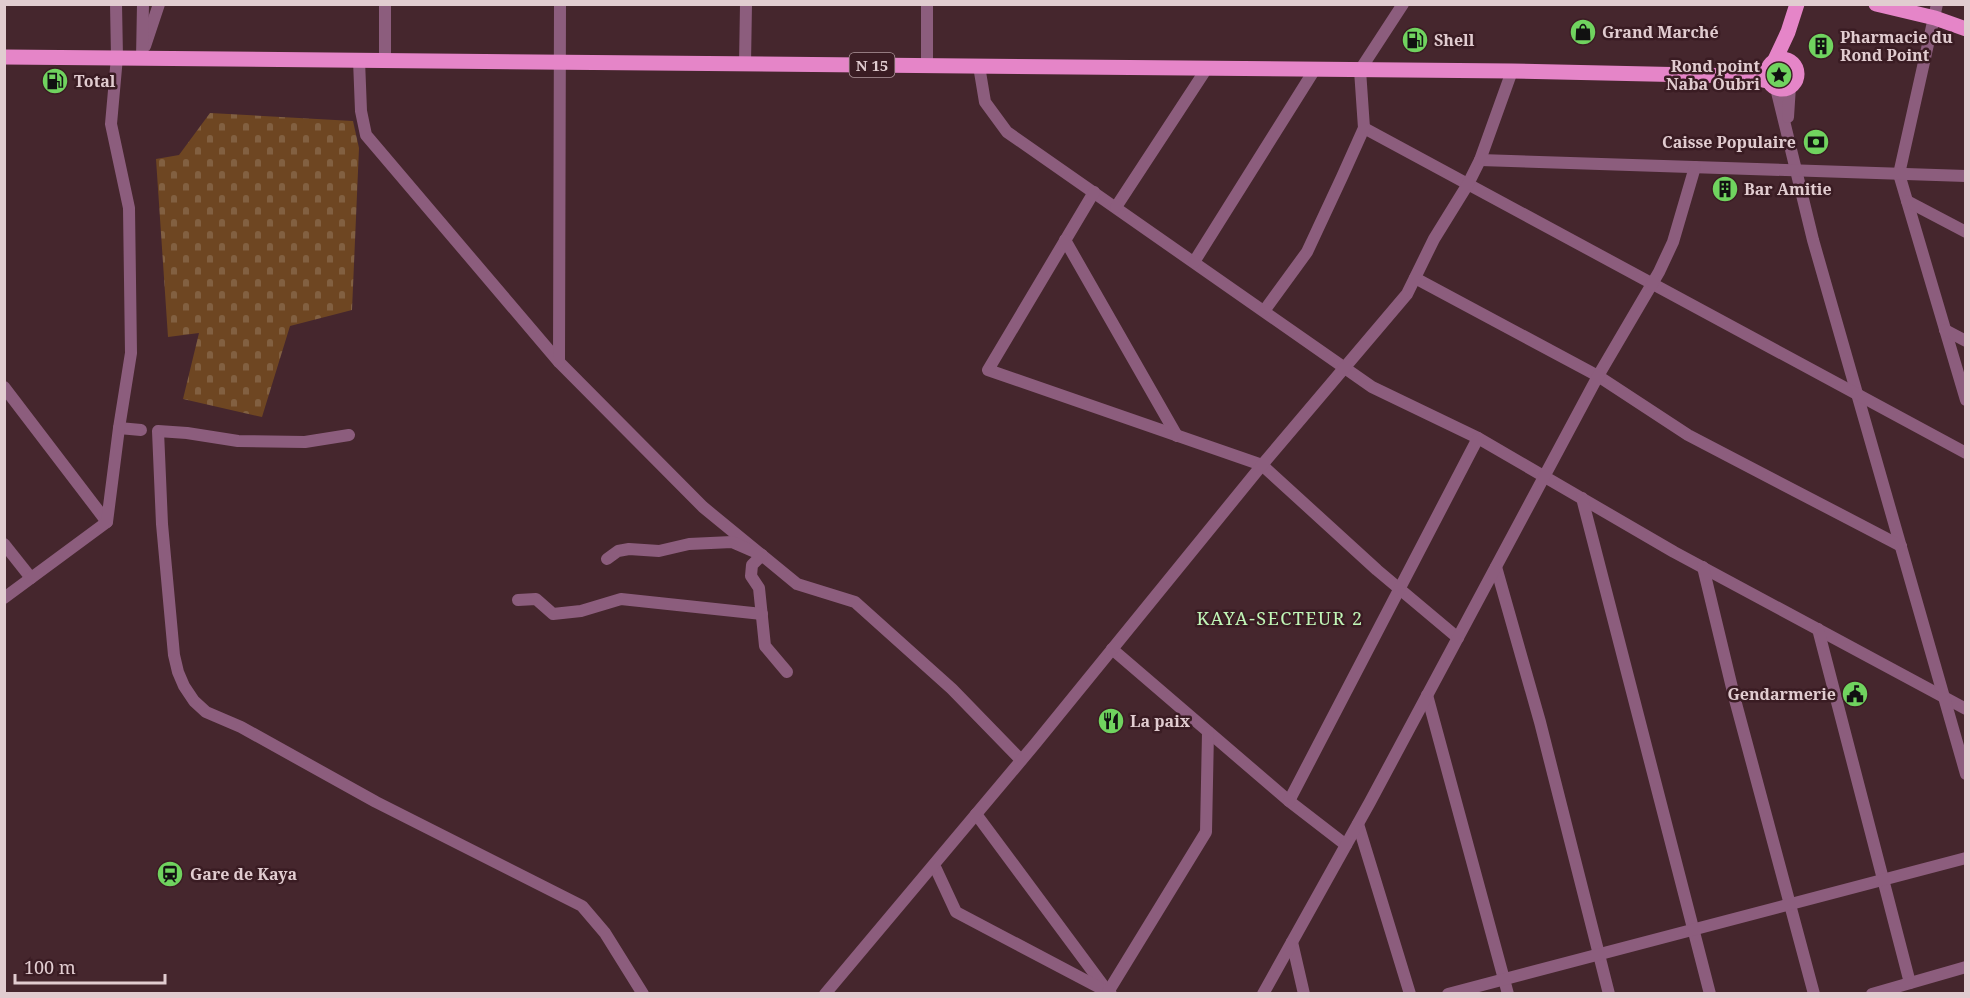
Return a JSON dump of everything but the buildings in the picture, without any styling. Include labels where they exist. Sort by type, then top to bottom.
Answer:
[{"type":"main road","points":[[1788,32],[1791,63],[1797,75],[1795,81],[1776,77],[1788,32],[1797,4]]},
{"type":"main road","points":[[1876,4],[1936,11],[1965,29]]},
{"type":"main road","name":"N 15","points":[[4,57],[142,55],[359,60],[1512,71],[1776,77],[1785,60],[1791,63]]},
{"type":"street","points":[[4,598],[107,522],[118,429],[130,366],[132,333],[129,208],[111,124],[117,57],[116,4]]},
{"type":"street","points":[[142,4],[142,55]]},
{"type":"street","points":[[142,55],[159,4]]},
{"type":"street","points":[[385,4],[385,60]]},
{"type":"street","points":[[559,362],[560,4]]},
{"type":"street","points":[[745,64],[746,4]]},
{"type":"street","points":[[927,4],[927,65]]},
{"type":"street","points":[[1264,311],[1307,252],[1364,128],[1360,70],[1403,4]]},
{"type":"street","points":[[1936,11],[1899,174],[1965,400]]},
{"type":"street","points":[[359,60],[361,111],[366,135],[559,362],[703,507],[797,584],[855,602],[952,690],[1021,760]]},
{"type":"street","points":[[979,66],[985,102],[1007,132],[1372,387],[1478,438],[1702,567],[1965,709]]},
{"type":"street","points":[[1116,207],[1207,68]]},
{"type":"street","points":[[1194,262],[1315,69]]},
{"type":"street","points":[[825,993],[1021,760],[1262,465],[1407,294],[1434,238],[1468,184],[1480,160],[1512,71]]},
{"type":"street","points":[[1776,77],[1795,170],[1965,774]]},
{"type":"street","points":[[1364,128],[1965,453]]},
{"type":"street","points":[[1480,160],[1965,176]]},
{"type":"street","points":[[1263,993],[1347,845],[1598,376],[1653,283],[1673,242],[1695,167]]},
{"type":"street","points":[[1094,192],[988,370],[1262,465],[1458,638]]},
{"type":"street","points":[[1907,201],[1965,232]]},
{"type":"street","points":[[1065,240],[1177,436]]},
{"type":"street","points":[[1415,278],[1598,376],[1688,435],[1900,546]]},
{"type":"street","points":[[1945,330],[1965,341]]},
{"type":"street","points":[[6,391],[107,522]]},
{"type":"street","points":[[118,429],[141,430]]},
{"type":"street","points":[[349,435],[305,442],[238,441],[158,431],[162,524],[174,655],[184,686],[194,701],[206,712],[242,727],[376,802],[582,906],[605,933],[643,993]]},
{"type":"street","points":[[1289,801],[1478,438]]},
{"type":"street","points":[[1582,498],[1710,993]]},
{"type":"street","points":[[607,559],[618,551],[629,549],[659,552],[689,544],[732,542],[762,555]]},
{"type":"street","points":[[4,544],[31,578]]},
{"type":"street","points":[[762,555],[752,565],[752,576],[759,588],[765,646],[787,672]]},
{"type":"street","points":[[1496,567],[1540,722],[1609,993]]},
{"type":"street","points":[[1702,567],[1734,696],[1814,993]]},
{"type":"street","points":[[518,600],[536,599],[553,614],[581,610],[621,598],[762,614]]},
{"type":"street","points":[[1818,629],[1910,983]]},
{"type":"street","points":[[1112,649],[1289,801],[1347,845]]},
{"type":"street","points":[[1427,695],[1508,993]]},
{"type":"street","points":[[1109,993],[1206,832],[1208,732]]},
{"type":"street","points":[[976,814],[1109,993]]},
{"type":"street","points":[[1358,824],[1410,993]]},
{"type":"street","points":[[1448,993],[1965,858]]},
{"type":"street","points":[[936,869],[956,912],[1109,993]]},
{"type":"street","points":[[1292,942],[1304,993]]},
{"type":"street","points":[[1872,993],[1965,967]]},
{"type":"green space","points":[[210,113],[353,121],[359,148],[352,310],[290,326],[262,417],[183,399],[199,333],[168,337],[156,159],[179,155]]},
{"type":"place","name":"Grand Marché","points":[[1583,32]]},
{"type":"place","name":"Shell","points":[[1415,40]]},
{"type":"place","name":"Pharmacie du Rond Point","points":[[1821,46]]},
{"type":"place","name":"Rond point Naba Oubri","points":[[1779,75]]},
{"type":"place","name":"Total","points":[[55,81]]},
{"type":"place","name":"Caisse Populaire","points":[[1816,142]]},
{"type":"place","name":"Bar Amitie","points":[[1725,189]]},
{"type":"place","name":"Gendarmerie","points":[[1855,694]]},
{"type":"place","name":"La paix","points":[[1111,721]]},
{"type":"place","name":"Gare de Kaya","points":[[170,874]]},
{"type":"district","name":"KAYA-SECTEUR 2","points":[[1280,618]]}]
